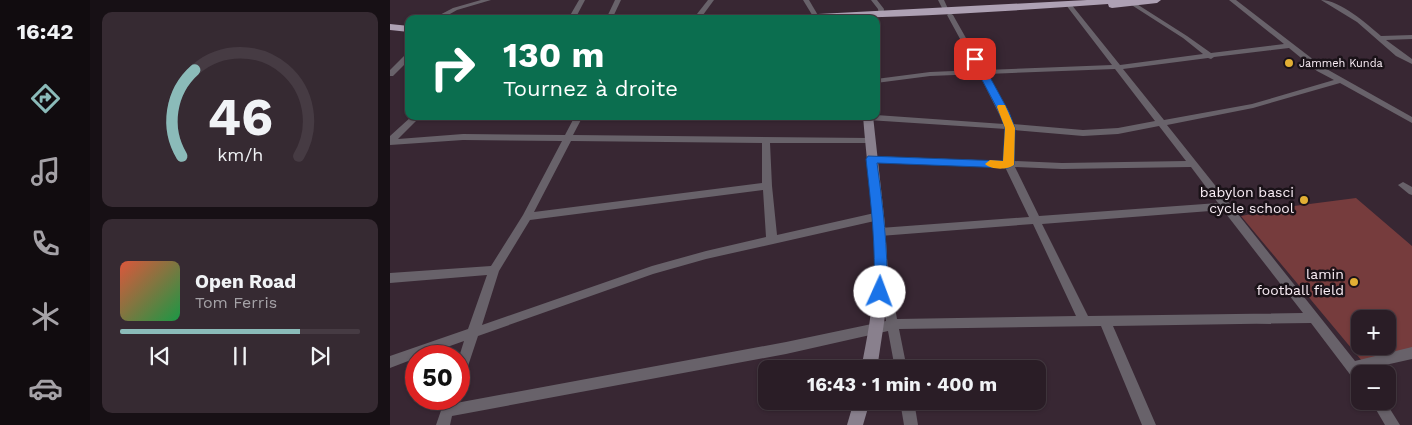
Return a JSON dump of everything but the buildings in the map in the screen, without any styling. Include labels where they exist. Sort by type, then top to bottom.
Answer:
[{"type":"highway","points":[[1071,7],[1088,2],[1120,0]]},
{"type":"highway","points":[[880,18],[1157,0]]},
{"type":"highway","points":[[874,15],[948,13]]},
{"type":"highway","points":[[390,27],[405,29]]},
{"type":"highway","points":[[390,32],[405,34]]},
{"type":"main road","points":[[868,120],[871,159],[879,216],[881,264],[878,327],[871,360]]},
{"type":"main road","points":[[855,425],[859,410]]},
{"type":"street","points":[[443,15],[455,9],[488,0]]},
{"type":"street","points":[[573,15],[582,0]]},
{"type":"street","points":[[611,15],[618,0]]},
{"type":"street","points":[[699,15],[711,0]]},
{"type":"street","points":[[806,0],[815,15]]},
{"type":"street","points":[[874,0],[882,14]]},
{"type":"street","points":[[941,0],[984,73],[1010,128],[1008,165],[1085,322]]},
{"type":"street","points":[[1232,0],[1289,46],[1338,81],[1412,120]]},
{"type":"street","points":[[1324,0],[1359,21],[1399,54],[1412,62]]},
{"type":"street","points":[[1132,3],[1185,37],[1211,57]]},
{"type":"street","points":[[1071,7],[1351,366]]},
{"type":"street","points":[[1381,38],[1412,37]]},
{"type":"street","points":[[880,80],[930,74],[1118,67],[1289,46]]},
{"type":"street","points":[[390,74],[394,66],[405,59]]},
{"type":"street","points":[[880,118],[943,121],[1083,134],[1118,131],[1253,106],[1338,81]]},
{"type":"street","points":[[390,141],[413,120]]},
{"type":"street","points":[[469,345],[494,270],[527,216],[577,120]]},
{"type":"street","points":[[390,141],[568,137],[870,141]]},
{"type":"street","points":[[766,141],[766,186],[772,241]]},
{"type":"street","points":[[871,159],[1062,166],[1192,164]]},
{"type":"street","points":[[1412,183],[1403,185],[1412,192]]},
{"type":"street","points":[[527,216],[766,186]]},
{"type":"street","points":[[880,232],[1227,206]]},
{"type":"street","points":[[390,362],[652,270],[706,255],[879,216]]},
{"type":"street","points":[[881,264],[900,360]]},
{"type":"street","points":[[390,278],[494,270]]},
{"type":"street","points":[[470,401],[786,348],[894,324],[1314,318]]},
{"type":"street","points":[[1105,322],[1149,425]]},
{"type":"street","points":[[1377,365],[1412,353]]},
{"type":"street","points":[[443,425],[448,410]]},
{"type":"street","points":[[908,410],[911,425]]},
{"type":"street","points":[[1383,410],[1394,425]]},
{"type":"shaded area","name":"lamin football field","points":[[1356,198],[1412,246],[1412,348],[1396,352],[1396,310],[1351,310],[1351,348],[1241,216],[1294,206]]},
{"type":"shaded area","name":"lamin football field","points":[[1357,355],[1385,355],[1362,361]]},
{"type":"slow traffic","points":[[990,164],[1008,165],[1010,128],[1002,107]]},
{"type":"place","name":"Jammeh Kunda","points":[[1289,63]]},
{"type":"place","name":"babylon basci cycle school","points":[[1304,200]]},
{"type":"place","name":"lamin football field","points":[[1354,282]]},
{"type":"route","points":[[880,292],[879,216],[871,159],[1008,165],[1010,128],[1004,112],[975,59]]}]
